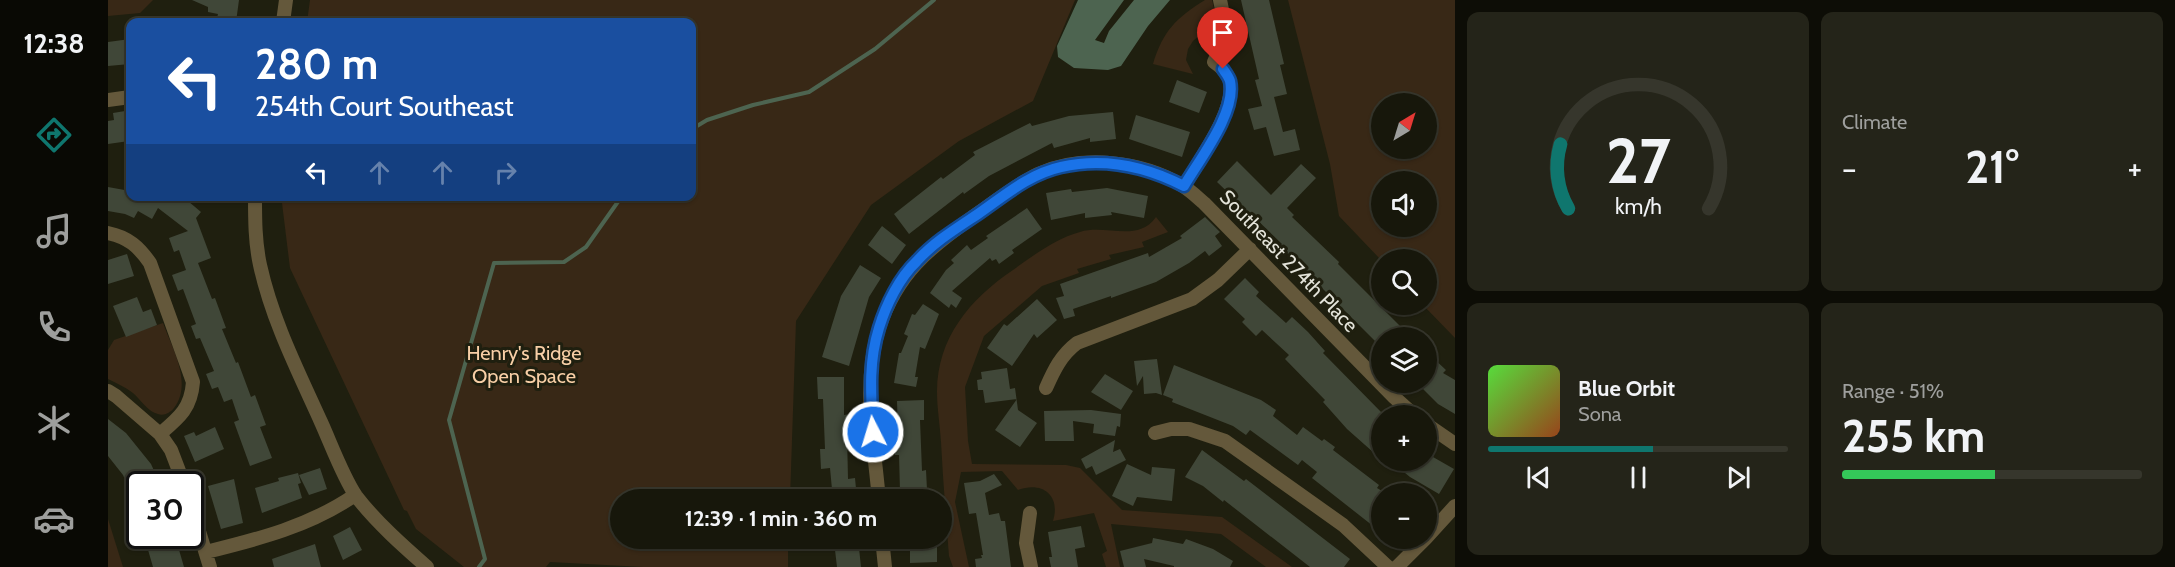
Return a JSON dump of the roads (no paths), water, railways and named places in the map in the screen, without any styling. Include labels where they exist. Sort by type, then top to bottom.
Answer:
[{"type":"street","points":[[284,18],[286,0]]},
{"type":"street","points":[[1184,186],[1216,134],[1229,102],[1230,81],[1223,69],[1214,62],[1221,47],[1226,26],[1220,0]]},
{"type":"street","points":[[108,100],[126,98]]},
{"type":"street","name":"Southeast 274th Place","points":[[878,489],[870,387],[873,352],[879,327],[900,282],[916,261],[942,239],[1024,182],[1040,173],[1060,167],[1100,163],[1142,168],[1184,186],[1250,249],[1403,405]]},
{"type":"street","points":[[255,201],[255,225],[260,263],[280,330],[356,495],[427,567]]},
{"type":"street","points":[[108,232],[132,242],[142,250],[150,263],[193,382],[186,410],[160,434]]},
{"type":"street","points":[[1046,387],[1067,350],[1077,343],[1192,299],[1218,280],[1250,249]]},
{"type":"street","points":[[108,391],[117,396],[160,434],[171,450],[179,471]]},
{"type":"street","points":[[1155,433],[1171,429],[1189,429],[1225,441],[1343,525],[1388,567]]},
{"type":"street","points":[[1437,432],[1455,444]]},
{"type":"street","points":[[206,552],[258,538],[314,519],[356,495]]},
{"type":"street","points":[[1437,526],[1455,506]]},
{"type":"street","points":[[1030,513],[1026,543],[1031,567]]},
{"type":"street","points":[[204,546],[210,567]]},
{"type":"street","points":[[883,549],[885,567]]},
{"type":"street","points":[[1397,567],[1415,549]]},
{"type":"waterway","points":[[696,127],[707,120],[753,105],[809,92],[875,49],[934,0]]},
{"type":"waterway","points":[[479,567],[485,559],[449,420],[494,263],[564,262],[586,247],[618,201]]},
{"type":"park label","name":"Henry's Ridge Open Space","points":[[524,364]]}]
